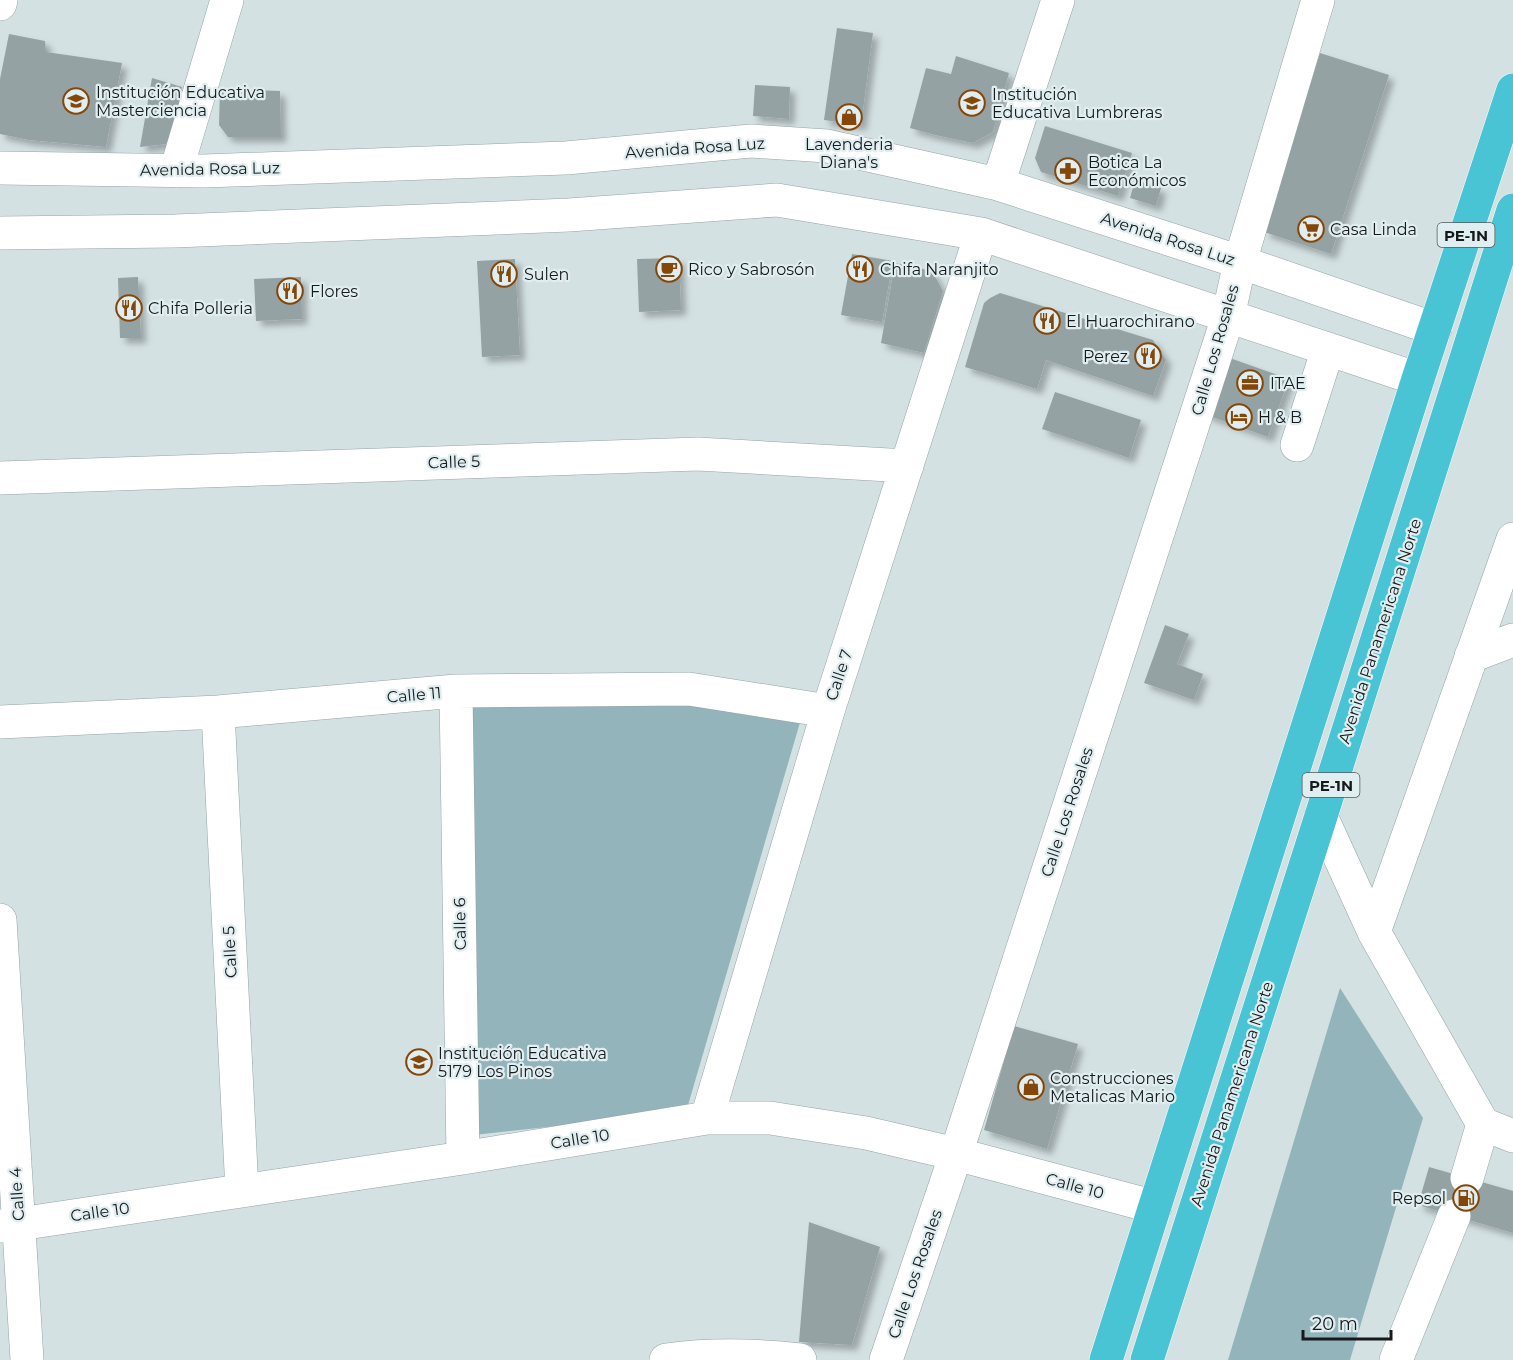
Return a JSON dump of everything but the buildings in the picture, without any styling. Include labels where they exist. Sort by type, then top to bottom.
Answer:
[{"type":"highway","name":"PE-1N","points":[[1106,1360],[1418,379],[1513,90]]},
{"type":"highway","name":"Avenida Panamericana Norte","points":[[1147,1360],[1511,220]]},
{"type":"street","points":[[0,4],[1,0]]},
{"type":"street","points":[[176,171],[227,0]]},
{"type":"street","points":[[998,184],[1058,0]]},
{"type":"street","name":"Calle Los Rosales","points":[[886,1360],[956,1154],[1228,317],[1240,262],[1318,0]]},
{"type":"street","name":"Avenida Rosa Luz","points":[[0,168],[216,171],[566,158],[751,141],[827,146],[998,184],[1240,262],[1435,329]]},
{"type":"street","points":[[0,233],[176,231],[557,216],[777,200],[981,234],[1418,379]]},
{"type":"street","name":"Calle 7","points":[[706,1118],[828,711],[981,234]]},
{"type":"street","points":[[1297,446],[1328,350]]},
{"type":"street","name":"Calle 5","points":[[0,478],[698,454],[907,466]]},
{"type":"street","points":[[1374,932],[1513,539]]},
{"type":"street","points":[[1471,656],[1513,640]]},
{"type":"street","name":"Calle 11","points":[[0,722],[218,712],[456,691],[688,689],[828,711]]},
{"type":"street","name":"Calle 6","points":[[456,691],[463,1158]]},
{"type":"street","name":"Calle 5","points":[[218,712],[242,1191]]},
{"type":"street","points":[[1321,816],[1374,932],[1483,1124],[1513,1136]]},
{"type":"street","name":"Calle 4","points":[[0,920],[9,1225],[27,1360]]},
{"type":"street","name":"Calle 10","points":[[9,1225],[463,1158],[706,1118],[770,1118],[866,1133],[956,1154],[1155,1207]]},
{"type":"street","points":[[1467,1178],[1483,1124]]},
{"type":"street","points":[[1396,1360],[1454,1216]]},
{"type":"street","points":[[666,1360],[694,1356],[769,1357],[800,1360]]},
{"type":"shaded area","points":[[464,704],[684,704],[801,719],[686,1112],[474,1135]]},
{"type":"shaded area","points":[[1340,988],[1423,1118],[1350,1360],[1228,1360]]},
{"type":"place","name":"Institución Educativa Masterciencia","points":[[76,101]]},
{"type":"place","name":"Institución Educativa Lumbreras","points":[[972,103]]},
{"type":"place","name":"Lavenderia Diana's","points":[[849,117]]},
{"type":"place","name":"Botica La Económicos","points":[[1068,171]]},
{"type":"place","name":"Casa Linda","points":[[1311,229]]},
{"type":"place","name":"Rico y Sabrosón","points":[[669,269]]},
{"type":"place","name":"Chifa Naranjito","points":[[860,269]]},
{"type":"place","name":"Sulen","points":[[504,274]]},
{"type":"place","name":"Flores","points":[[290,291]]},
{"type":"place","name":"Chifa Polleria","points":[[129,308]]},
{"type":"place","name":"El Huarochirano","points":[[1047,321]]},
{"type":"place","name":"Perez","points":[[1148,356]]},
{"type":"place","name":"ITAE","points":[[1250,383]]},
{"type":"place","name":"H & B","points":[[1239,417]]},
{"type":"place","name":"Institución Educativa 5179 Los Pinos","points":[[419,1062]]},
{"type":"place","name":"Construcciones Metalicas Mario","points":[[1031,1087]]},
{"type":"place","name":"Repsol","points":[[1466,1198]]}]
